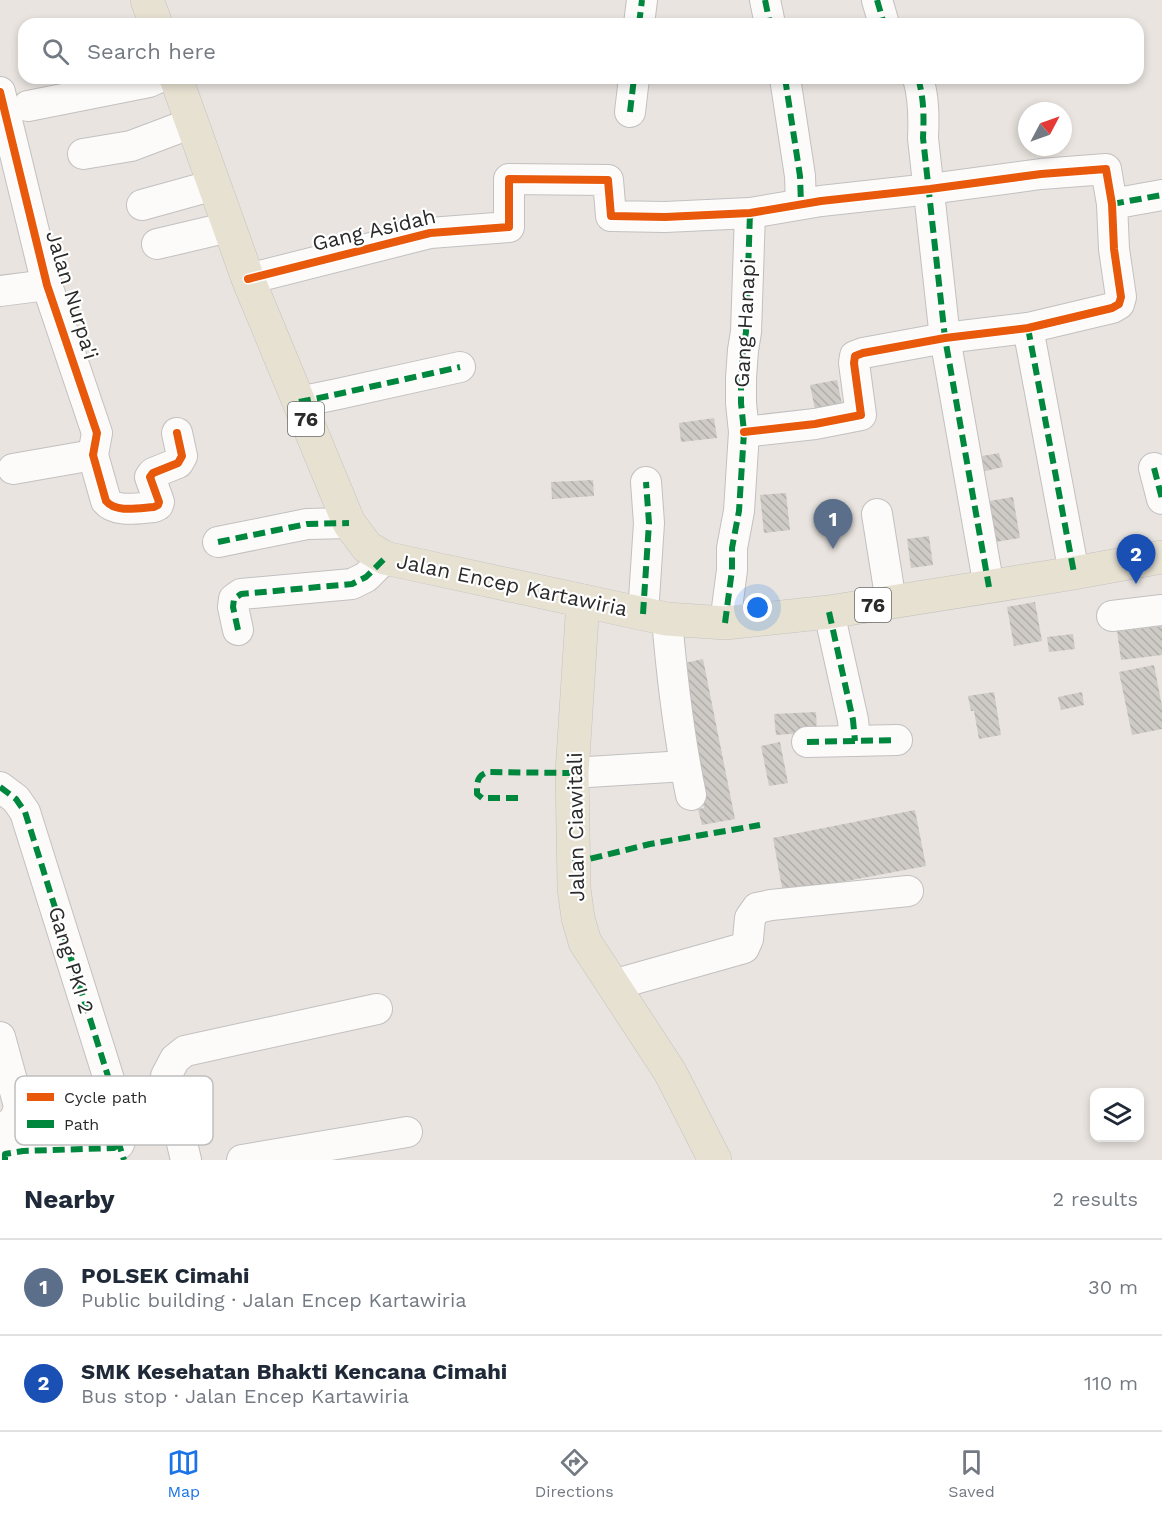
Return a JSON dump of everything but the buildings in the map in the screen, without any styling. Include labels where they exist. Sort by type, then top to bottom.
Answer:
[{"type":"main road","points":[[147,0],[154,18]]},
{"type":"main road","name":"Jalan Encep Kartawiria","points":[[178,84],[248,279],[350,523],[367,547],[385,558],[655,616],[726,623],[829,612],[1162,557]]},
{"type":"main road","name":"Jalan Ciawitali","points":[[583,601],[572,773],[574,877],[578,918],[585,942],[670,1072],[715,1160]]},
{"type":"street","points":[[640,18],[642,0]]},
{"type":"street","points":[[765,0],[769,18]]},
{"type":"street","points":[[877,0],[882,18]]},
{"type":"street","points":[[8,104],[136,84]]},
{"type":"street","points":[[630,111],[633,84]]},
{"type":"street","points":[[786,84],[800,176],[801,204]]},
{"type":"street","points":[[920,84],[923,95],[923,138],[945,338],[989,587]]},
{"type":"street","name":"Jalan Nurpa'i","points":[[8,104],[46,285],[97,433],[93,455],[106,501],[110,506],[119,508],[158,505],[159,501],[150,477],[153,473],[178,463],[182,456],[177,433]]},
{"type":"street","points":[[83,154],[132,146],[192,123]]},
{"type":"street","points":[[744,432],[815,424],[861,415],[854,363],[855,356],[863,353],[945,338],[1028,327],[1112,308],[1119,304],[1121,297],[1114,249],[1112,204],[1106,169],[1041,174],[801,204],[750,213]]},
{"type":"street","name":"Gang Asidah","points":[[248,279],[430,233],[509,227],[509,179],[608,180],[611,216],[665,217],[750,213]]},
{"type":"street","points":[[142,205],[214,185]]},
{"type":"street","points":[[1112,204],[1162,195]]},
{"type":"street","name":"Gang Hanapi","points":[[726,623],[732,548],[739,511],[744,432],[741,378],[742,350],[746,332],[750,213]]},
{"type":"street","points":[[157,244],[229,226]]},
{"type":"street","points":[[0,291],[46,285]]},
{"type":"street","points":[[1028,327],[1074,573]]},
{"type":"street","points":[[299,402],[460,367]]},
{"type":"street","points":[[13,469],[93,455]]},
{"type":"street","points":[[1154,468],[1162,499]]},
{"type":"street","points":[[646,482],[655,616],[671,674],[691,795]]},
{"type":"street","points":[[877,514],[891,602]]},
{"type":"street","points":[[218,542],[308,525],[350,523]]},
{"type":"street","points":[[238,630],[233,607],[234,599],[241,594],[352,584],[366,577],[385,558]]},
{"type":"street","points":[[1112,616],[1162,610]]},
{"type":"street","points":[[829,612],[853,720],[855,741]]},
{"type":"street","points":[[807,742],[897,740]]},
{"type":"street","points":[[572,773],[685,766]]},
{"type":"street","name":"Gang PKI 2","points":[[0,787],[16,799],[25,812],[108,1076]]},
{"type":"street","points":[[613,985],[744,948],[748,939],[750,918],[757,908],[908,891]]},
{"type":"street","points":[[166,1076],[175,1059],[185,1051],[377,1009]]},
{"type":"street","points":[[0,1037],[15,1091]]},
{"type":"street","points":[[3,1148],[15,1118]]},
{"type":"street","points":[[242,1160],[407,1132]]},
{"type":"street","name":"Gang PKI 2","points":[[3,1148],[23,1151],[114,1148],[118,1145]]},
{"type":"street","points":[[182,1145],[186,1160]]},
{"type":"marked path","points":[[640,18],[642,0]]},
{"type":"marked path","points":[[765,0],[769,18]]},
{"type":"marked path","points":[[877,0],[882,18]]},
{"type":"marked path","points":[[630,112],[633,84]]},
{"type":"marked path","points":[[786,84],[800,176],[801,204]]},
{"type":"marked path","points":[[920,84],[923,138],[945,338],[989,587]]},
{"type":"marked path","points":[[1112,204],[1162,195]]},
{"type":"marked path","points":[[725,623],[732,570],[732,548],[739,511],[744,432],[741,378],[746,332],[750,213]]},
{"type":"marked path","points":[[1028,328],[1074,573]]},
{"type":"marked path","points":[[299,402],[460,367]]},
{"type":"marked path","points":[[1154,468],[1162,499]]},
{"type":"marked path","points":[[643,614],[649,523],[646,482]]},
{"type":"marked path","points":[[218,542],[307,524],[349,523]]},
{"type":"marked path","points":[[238,630],[233,607],[234,599],[241,594],[352,584],[366,577],[385,558]]},
{"type":"marked path","points":[[829,612],[853,720],[855,741]]},
{"type":"marked path","points":[[807,742],[897,740]]},
{"type":"marked path","points":[[518,798],[482,798],[477,794],[478,780],[488,772],[572,773]]},
{"type":"marked path","points":[[0,787],[16,799],[25,812],[108,1076]]},
{"type":"marked path","points":[[573,863],[650,844],[760,825]]},
{"type":"marked path","points":[[5,1160],[5,1154],[23,1151],[114,1148],[118,1145]]},
{"type":"marked path","points":[[119,1145],[124,1160]]},
{"type":"cycle path","points":[[0,92],[47,285],[97,433],[93,455],[106,501],[110,505],[135,509],[158,505],[150,477],[153,473],[178,463],[182,456],[177,433]]},
{"type":"cycle path","points":[[248,279],[430,233],[509,227],[509,179],[608,180],[611,216],[665,217],[750,213],[821,201],[1041,174],[1106,169],[1112,204],[1114,249],[1121,297],[1119,304],[1112,308],[1028,328],[945,338],[863,353],[855,356],[854,363],[861,415],[815,424],[744,432]]},
{"type":"place","name":"POLSEK Cimahi","points":[[833,549]]},
{"type":"place","name":"SMK Kesehatan Bhakti Kencana Cimahi","points":[[1136,584]]}]
